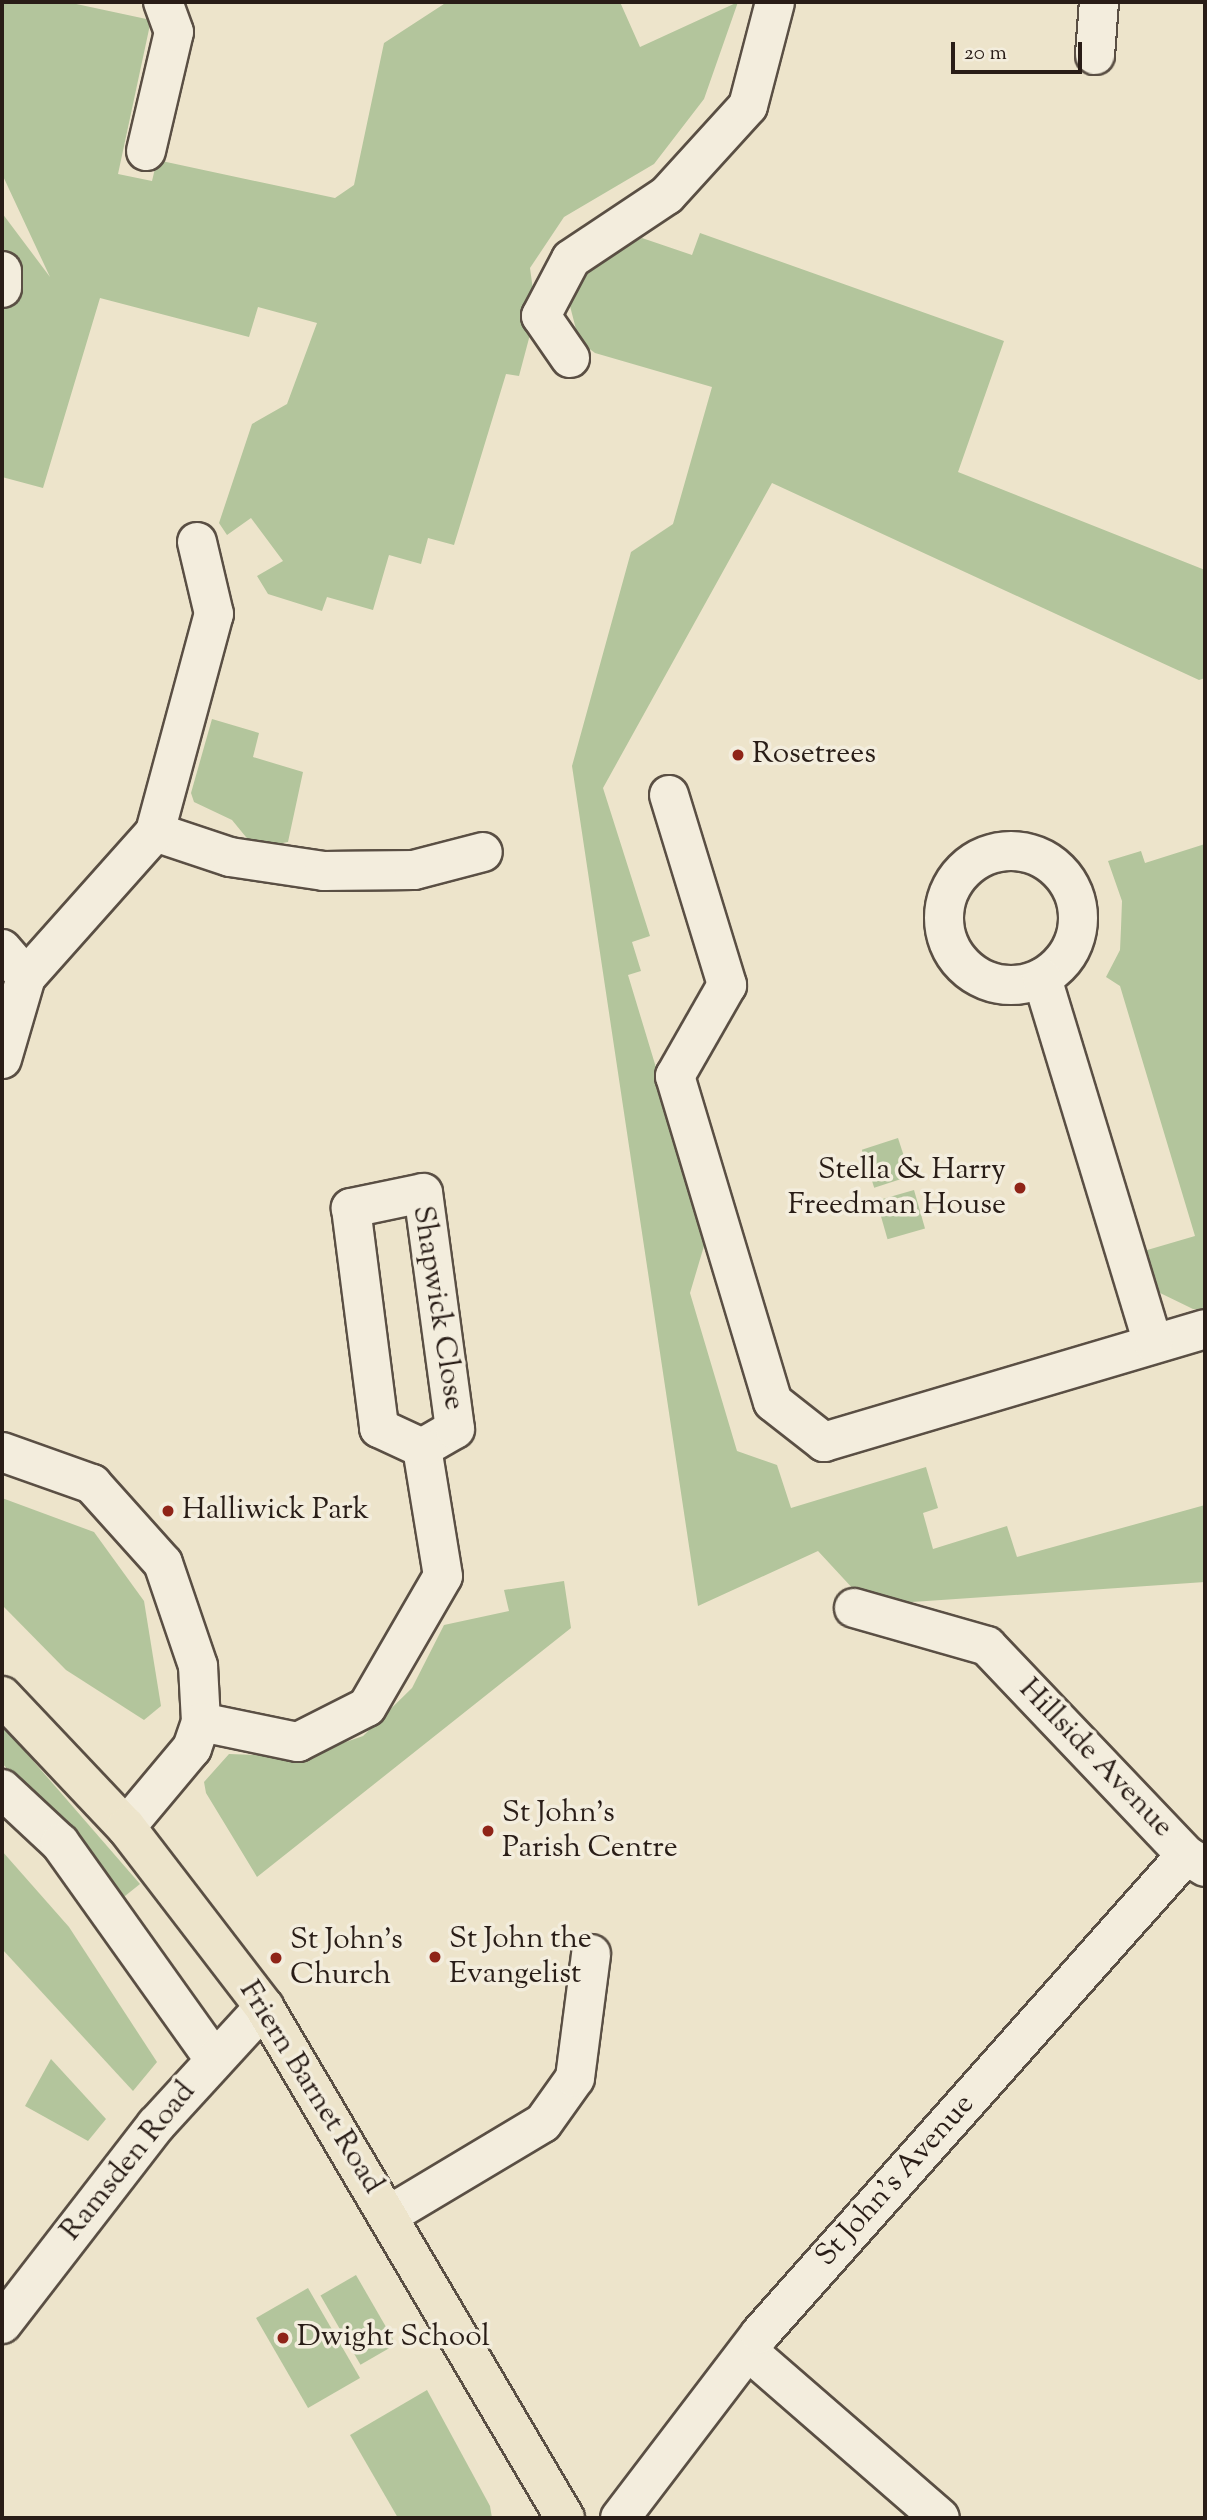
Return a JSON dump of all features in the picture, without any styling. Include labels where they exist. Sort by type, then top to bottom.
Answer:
[{"type":"main road","name":"Friern Barnet Road","points":[[2,1696],[126,1827],[264,2007],[389,2215],[565,2518]]},
{"type":"street","points":[[146,151],[174,32],[163,2]]},
{"type":"street","points":[[570,358],[541,316],[571,259],[667,195],[748,106],[775,2]]},
{"type":"street","points":[[1094,55],[1099,2]]},
{"type":"street","points":[[2,271],[2,288]]},
{"type":"street","points":[[2,1059],[14,963],[155,832],[214,614],[197,542]]},
{"type":"street","points":[[669,795],[727,985],[675,1076],[773,1402],[824,1442],[1205,1329]]},
{"type":"street","points":[[155,832],[230,857],[324,871],[414,870],[483,852]]},
{"type":"street","points":[[1042,978],[1153,1344]]},
{"type":"street","name":"Shapwick Close","points":[[423,1193],[455,1429],[422,1448],[379,1428],[351,1208],[423,1193]]},
{"type":"street","name":"Shapwick Close","points":[[201,1722],[298,1742],[367,1707],[443,1576],[422,1448]]},
{"type":"street","points":[[2,1452],[92,1484],[163,1563],[198,1665],[201,1722],[192,1748],[126,1827]]},
{"type":"street","name":"Hillside Avenue","points":[[854,1608],[988,1646],[1196,1861]]},
{"type":"street","points":[[2,1789],[60,1843],[214,2059]]},
{"type":"street","name":"St John's Avenue","points":[[620,2518],[748,2351],[1196,1861]]},
{"type":"street","points":[[389,2215],[543,2123],[575,2078],[591,1954]]},
{"type":"street","name":"Ramsden Road","points":[[2,2324],[214,2059],[264,2007]]},
{"type":"street","points":[[748,2351],[940,2518]]},
{"type":"green space","points":[[2,2],[67,2],[151,20],[118,174],[152,181],[157,160],[335,198],[354,185],[384,43],[447,2],[620,2],[640,47],[738,2],[704,99],[654,164],[564,217],[530,268],[536,312],[519,376],[506,374],[454,545],[428,538],[421,564],[389,555],[373,610],[327,597],[322,611],[268,594],[257,576],[283,561],[251,518],[227,535],[219,523],[252,424],[287,404],[317,323],[258,307],[249,337],[100,298],[43,488],[2,477],[2,213],[50,277],[2,174]]},
{"type":"green space","points":[[700,233],[1004,341],[958,472],[1205,570],[1205,678],[1199,680],[772,483],[603,788],[650,936],[632,942],[641,971],[628,975],[707,1236],[690,1293],[737,1451],[777,1465],[791,1508],[926,1467],[938,1508],[923,1513],[933,1549],[1007,1526],[1017,1557],[1205,1505],[1205,1582],[868,1605],[818,1551],[698,1606],[572,766],[631,552],[673,524],[712,387],[595,353],[579,341],[570,306],[572,292],[597,261],[642,238],[692,255]]},
{"type":"green space","points":[[212,719],[259,733],[253,757],[303,772],[288,842],[255,848],[232,820],[194,802],[191,793]]},
{"type":"green space","points":[[1205,844],[1205,1309],[1193,1309],[1156,1291],[1137,1253],[1195,1236],[1120,986],[1106,977],[1120,950],[1122,901],[1108,861],[1141,851],[1145,863]]},
{"type":"green space","points":[[898,1138],[910,1176],[874,1188],[862,1150]]},
{"type":"green space","points":[[914,1190],[925,1228],[888,1239],[877,1201]]},
{"type":"green space","points":[[2,1498],[94,1532],[144,1601],[161,1706],[144,1720],[66,1670],[2,1605]]},
{"type":"green space","points":[[564,1581],[571,1628],[257,1877],[206,1793],[204,1782],[229,1754],[303,1757],[363,1736],[412,1688],[444,1625],[509,1611],[504,1590]]},
{"type":"green space","points":[[2,1725],[140,1884],[120,1900],[2,1763]]},
{"type":"green space","points":[[2,1851],[69,1927],[157,2062],[133,2091],[2,1949]]},
{"type":"green space","points":[[51,2059],[106,2119],[88,2141],[25,2106]]},
{"type":"green space","points":[[356,2275],[396,2344],[360,2365],[320,2296]]},
{"type":"green space","points":[[308,2288],[360,2378],[308,2408],[256,2318]]},
{"type":"green space","points":[[427,2390],[490,2506],[492,2518],[398,2518],[350,2435]]},
{"type":"place","name":"Rosetrees","points":[[738,755]]},
{"type":"place","name":"Stella & Harry Freedman House","points":[[1020,1188]]},
{"type":"place","name":"Halliwick Park","points":[[168,1511]]},
{"type":"place","name":"St John's Parish Centre","points":[[488,1831]]},
{"type":"place","name":"St John the Evangelist","points":[[435,1957]]},
{"type":"place","name":"St John's Church","points":[[276,1958]]},
{"type":"place","name":"Dwight School","points":[[283,2338]]}]
